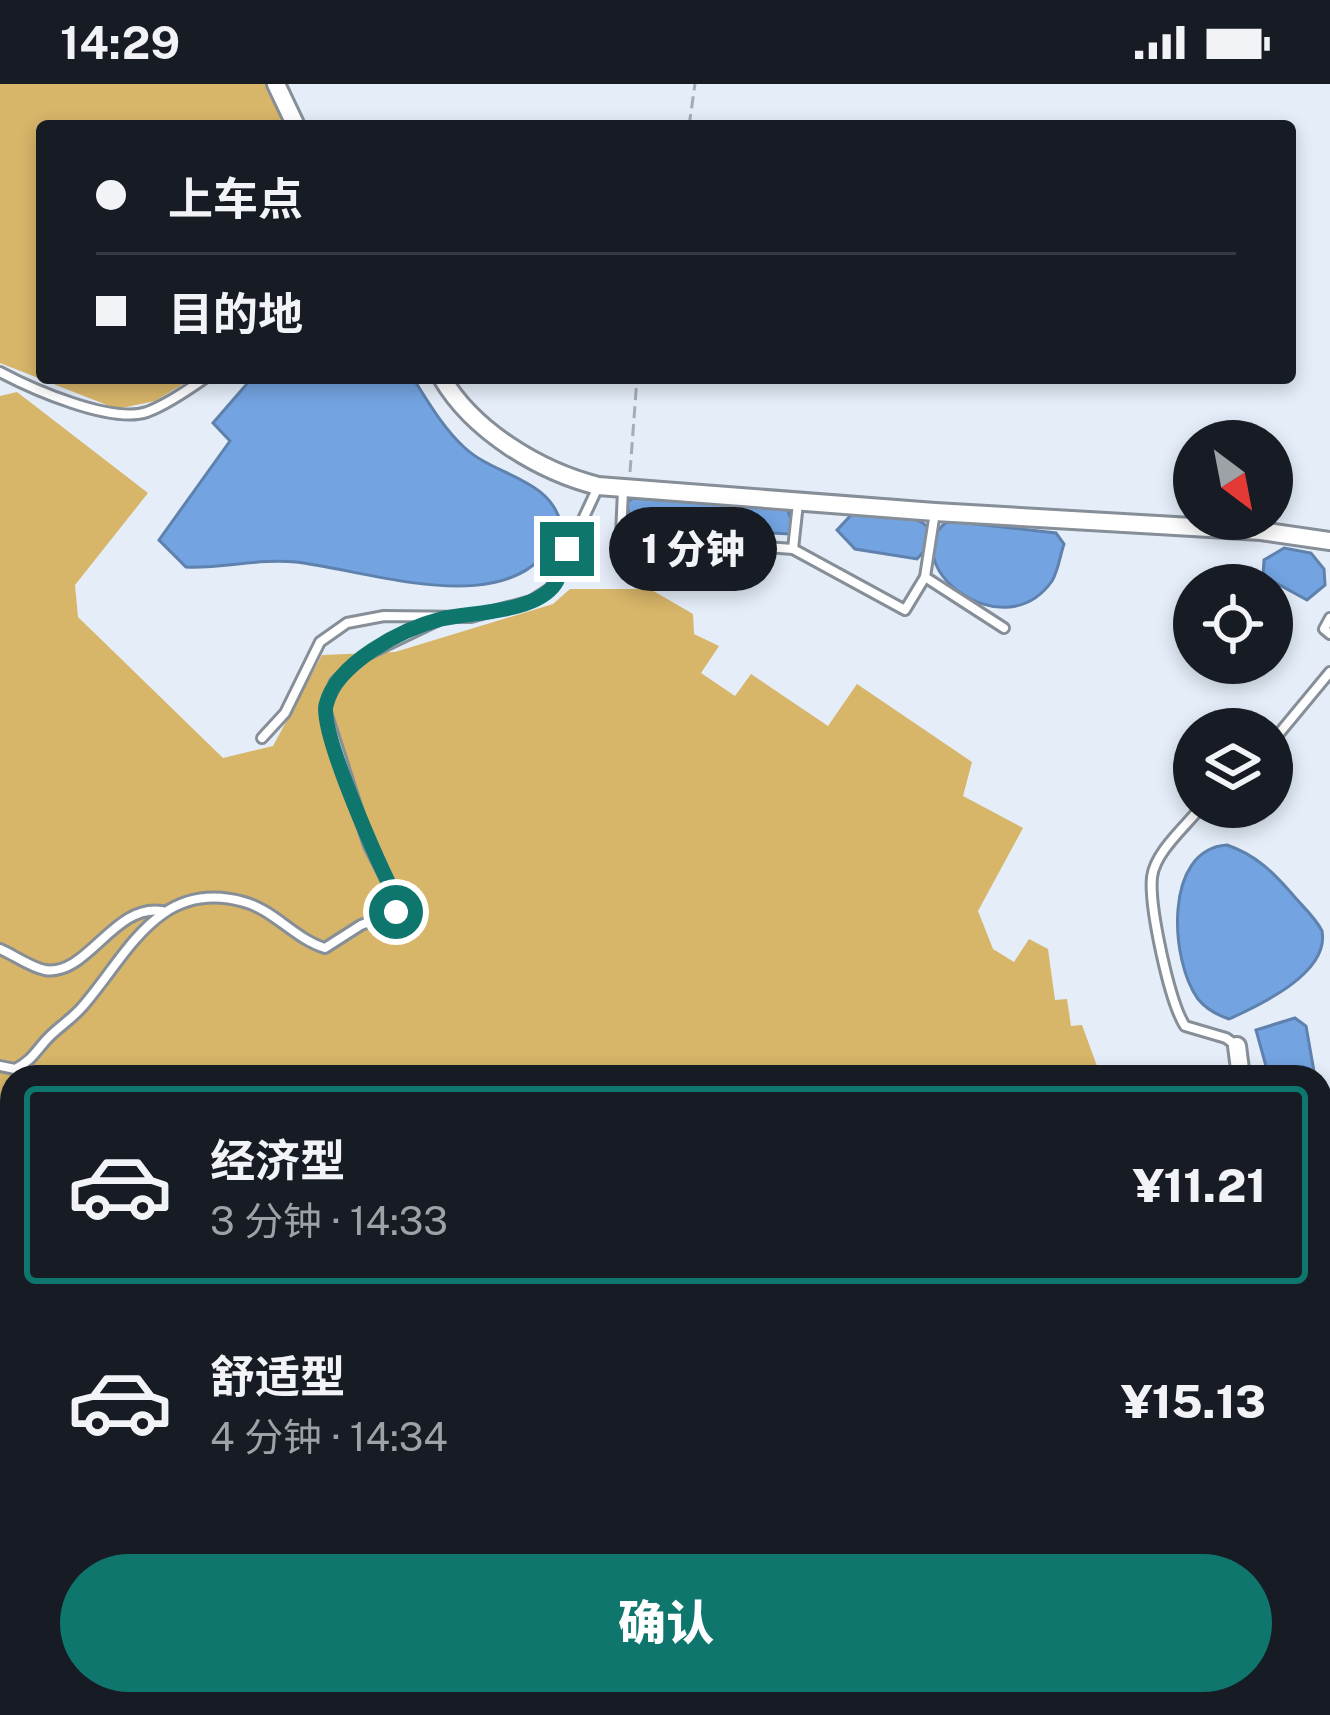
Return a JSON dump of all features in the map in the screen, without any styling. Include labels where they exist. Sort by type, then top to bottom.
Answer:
[{"type":"street","points":[[276,84],[293,120]]},
{"type":"street","points":[[446,384],[461,407],[495,436],[580,482],[598,486],[935,512],[1262,530],[1330,542]]},
{"type":"street","points":[[1237,1046],[1239,1065]]},
{"type":"lane","points":[[0,372],[25,386],[114,414],[144,413],[195,384]]},
{"type":"lane","points":[[262,738],[285,713],[320,642],[331,632],[361,618],[471,617],[531,601],[555,585],[598,486]]},
{"type":"lane","points":[[626,490],[621,536],[793,549],[905,610],[925,577],[935,512]]},
{"type":"lane","points":[[793,549],[798,502]]},
{"type":"lane","points":[[925,577],[1004,628]]},
{"type":"lane","points":[[1330,618],[1324,629],[1330,634]]},
{"type":"lane","points":[[22,1065],[84,1005],[142,928],[163,912],[196,902],[242,901],[325,948],[361,925],[400,909],[369,846],[325,709],[335,682],[364,656],[441,619]]},
{"type":"lane","points":[[1293,717],[1330,672]]},
{"type":"lane","points":[[1184,828],[1159,860],[1152,878],[1165,976],[1185,1026],[1237,1046]]},
{"type":"lane","points":[[0,949],[53,970],[103,941],[131,914],[163,912]]},
{"type":"path","points":[[690,120],[695,84]]},
{"type":"path","points":[[626,490],[636,384]]},
{"type":"shaded area","points":[[0,84],[270,84],[286,120],[36,120],[36,377],[0,363]]},
{"type":"shaded area","points":[[53,384],[183,384],[155,401],[117,409]]},
{"type":"shaded area","points":[[17,392],[148,493],[75,585],[78,617],[223,758],[273,746],[322,655],[395,652],[553,604],[570,589],[650,589],[693,614],[694,634],[719,646],[701,673],[735,696],[751,674],[828,726],[857,684],[972,762],[963,796],[1023,828],[978,911],[993,949],[1014,962],[1029,939],[1048,949],[1055,1000],[1067,999],[1071,1026],[1082,1025],[1097,1065],[0,1065],[0,396]]},
{"type":"water","points":[[247,384],[417,384],[457,441],[534,487],[555,509],[561,524],[543,556],[516,576],[483,585],[405,582],[282,561],[186,567],[159,540],[230,441],[213,423]]},
{"type":"water","points":[[632,498],[787,508],[793,526],[789,534],[633,526],[626,504]]},
{"type":"water","points":[[853,513],[912,518],[930,532],[928,543],[917,559],[855,549],[837,530]]},
{"type":"water","points":[[948,521],[1056,533],[1064,544],[1052,581],[1031,600],[1007,607],[982,604],[960,593],[943,576],[934,557],[934,538]]},
{"type":"water","points":[[1284,548],[1311,553],[1324,569],[1325,585],[1307,600],[1293,592],[1293,564],[1264,564]]},
{"type":"water","points":[[1227,845],[1271,872],[1322,931],[1315,961],[1303,974],[1273,997],[1229,1019],[1198,999],[1178,935],[1182,885],[1192,865],[1206,851]]},
{"type":"water","points":[[1295,1018],[1306,1026],[1313,1065],[1266,1065],[1256,1030]]},
{"type":"route","points":[[396,912],[399,904],[369,846],[325,718],[331,690],[364,656],[405,634],[441,619],[471,617],[531,601],[555,585],[567,549]]}]
